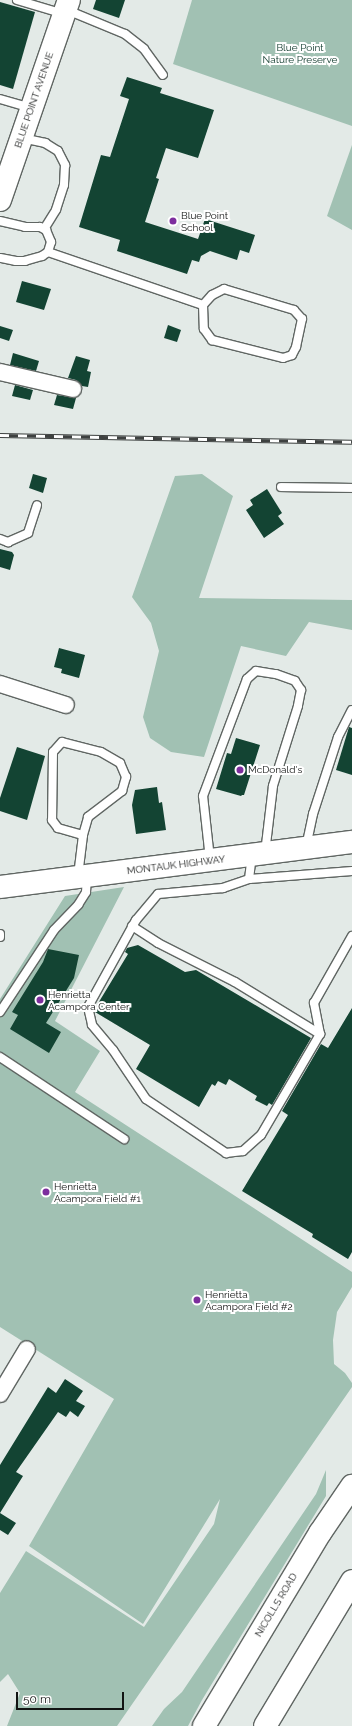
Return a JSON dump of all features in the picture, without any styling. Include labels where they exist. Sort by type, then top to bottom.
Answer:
[{"type":"main road","name":"BLUE POINT AVENUE","points":[[1,192],[22,138],[66,8]]},
{"type":"main road","name":"MONTAUK HIGHWAY","points":[[0,887],[352,842]]},
{"type":"main road","name":"NICOLLS ROAD","points":[[204,1726],[320,1533],[352,1486]]},
{"type":"main road","points":[[265,1726],[352,1581]]},
{"type":"street","points":[[0,372],[73,389]]},
{"type":"street","points":[[0,684],[66,705]]},
{"type":"street","points":[[0,1394],[28,1349]]},
{"type":"lane","points":[[17,0],[66,8],[125,34],[144,49],[163,75]]},
{"type":"lane","points":[[0,99],[32,108]]},
{"type":"lane","points":[[22,138],[45,143],[58,151],[65,165],[64,185],[56,210],[44,228]]},
{"type":"lane","points":[[0,221],[25,227],[44,228]]},
{"type":"lane","points":[[0,258],[25,261],[42,256],[48,252],[50,242],[44,228]]},
{"type":"lane","points":[[48,252],[203,305]]},
{"type":"lane","points":[[224,288],[294,310],[302,319],[296,348],[292,355],[283,358],[212,340],[204,329],[203,305],[212,295],[224,288]]},
{"type":"lane","points":[[281,487],[352,488]]},
{"type":"lane","points":[[0,538],[8,542],[28,533],[37,505]]},
{"type":"lane","points":[[210,860],[203,796],[247,679],[256,671],[276,674],[295,681],[301,690],[298,706],[273,786],[258,854],[249,879]]},
{"type":"lane","points":[[306,848],[313,814],[338,737],[352,710]]},
{"type":"lane","points":[[0,1012],[54,930],[78,905],[86,892],[83,876],[82,835],[88,817],[122,791],[126,777],[120,763],[101,752],[62,742],[53,752],[52,820],[58,828],[82,835]]},
{"type":"lane","points":[[352,871],[249,879],[223,888],[158,894],[132,926],[88,1007],[92,1025],[113,1050],[146,1100],[226,1153],[243,1151],[260,1135],[320,1034],[314,1003],[352,936]]},
{"type":"lane","points":[[132,926],[158,943],[235,982],[320,1034]]},
{"type":"lane","points":[[0,1057],[124,1139]]},
{"type":"green space","name":"Blue Point Nature Preserve","points":[[192,0],[352,0],[352,126],[173,64]]},
{"type":"green space","points":[[352,145],[352,230],[327,216]]},
{"type":"green space","points":[[202,474],[233,496],[199,598],[352,600],[352,630],[309,622],[286,656],[241,646],[204,757],[171,752],[150,738],[143,717],[159,651],[151,623],[132,597],[175,476]]},
{"type":"green space","points":[[124,887],[55,1021],[100,1051],[75,1092],[352,1272],[352,1287],[337,1312],[333,1340],[334,1364],[345,1373],[352,1383],[352,1387],[117,1726],[7,1726],[20,1693],[8,1674],[0,1682],[0,1593],[26,1551],[144,1627],[214,1524],[220,1499],[143,1624],[29,1546],[114,1399],[0,1327],[0,999],[65,896]]},
{"type":"green space","points":[[326,1470],[326,1496],[202,1700],[188,1726],[152,1726],[164,1709],[182,1692],[316,1494]]},
{"type":"building","points":[[96,0],[125,0],[119,18],[93,9]]},
{"type":"building","points":[[0,2],[35,12],[13,89],[0,85]]},
{"type":"building","points":[[127,77],[162,88],[160,93],[214,110],[198,158],[166,148],[156,178],[159,179],[145,222],[198,239],[205,219],[255,235],[249,253],[240,250],[237,260],[210,251],[201,256],[199,262],[192,260],[187,274],[117,251],[120,240],[79,227],[101,155],[110,157],[129,99],[120,96]]},
{"type":"building","points":[[22,281],[51,289],[44,310],[16,302]]},
{"type":"building","points":[[168,325],[181,330],[177,342],[164,338]]},
{"type":"building","points":[[0,326],[13,330],[9,341],[0,338]]},
{"type":"building","points":[[13,353],[39,361],[36,371],[10,365]]},
{"type":"building","points":[[76,356],[90,360],[87,371],[91,372],[88,387],[82,386],[76,380],[68,378]]},
{"type":"building","points":[[15,385],[33,390],[30,400],[12,396]]},
{"type":"building","points":[[57,395],[76,398],[73,409],[54,405]]},
{"type":"building","points":[[33,474],[47,478],[43,493],[29,488]]},
{"type":"building","points":[[267,489],[282,513],[278,516],[284,524],[264,538],[246,510],[253,505],[250,500]]},
{"type":"building","points":[[0,549],[12,552],[14,555],[10,570],[0,567]]},
{"type":"building","points":[[59,648],[85,655],[79,678],[61,673],[62,669],[54,667]]},
{"type":"building","points":[[349,727],[352,728],[352,775],[336,770]]},
{"type":"building","points":[[236,738],[260,745],[244,795],[241,796],[216,789],[227,753],[231,754]]},
{"type":"building","points":[[17,747],[45,756],[27,820],[0,811],[0,798]]},
{"type":"building","points":[[157,787],[159,803],[162,802],[166,830],[136,834],[132,805],[135,790]]},
{"type":"building","points":[[138,945],[185,972],[196,970],[311,1038],[272,1105],[269,1103],[267,1106],[255,1100],[257,1096],[229,1079],[226,1085],[218,1081],[215,1086],[212,1084],[199,1107],[136,1069],[150,1045],[94,1010],[128,954],[125,952],[127,948]]},
{"type":"building","name":"Henrietta Acampora Center","points":[[48,949],[79,955],[74,978],[46,1023],[61,1032],[49,1053],[10,1029],[18,1015],[12,1012],[43,962]]},
{"type":"building","points":[[352,1008],[352,1252],[348,1259],[312,1237],[313,1234],[242,1191],[288,1115],[282,1111],[321,1044],[328,1048]]},
{"type":"building","points":[[65,1379],[83,1391],[76,1401],[85,1406],[78,1417],[70,1411],[66,1417],[58,1412],[16,1472],[23,1476],[0,1513],[0,1465],[48,1387],[56,1393]]},
{"type":"building","points":[[0,1513],[16,1523],[8,1535],[0,1530]]},
{"type":"railway","points":[[0,435],[352,442]]},
{"type":"place","name":"Blue Point School","points":[[173,221]]},
{"type":"place","name":"McDonald's","points":[[240,770]]},
{"type":"place","name":"Henrietta Acampora Center","points":[[40,1000]]},
{"type":"place","name":"Henrietta Acampora Field #1","points":[[46,1192]]},
{"type":"place","name":"Henrietta Acampora Field #2","points":[[197,1300]]}]
